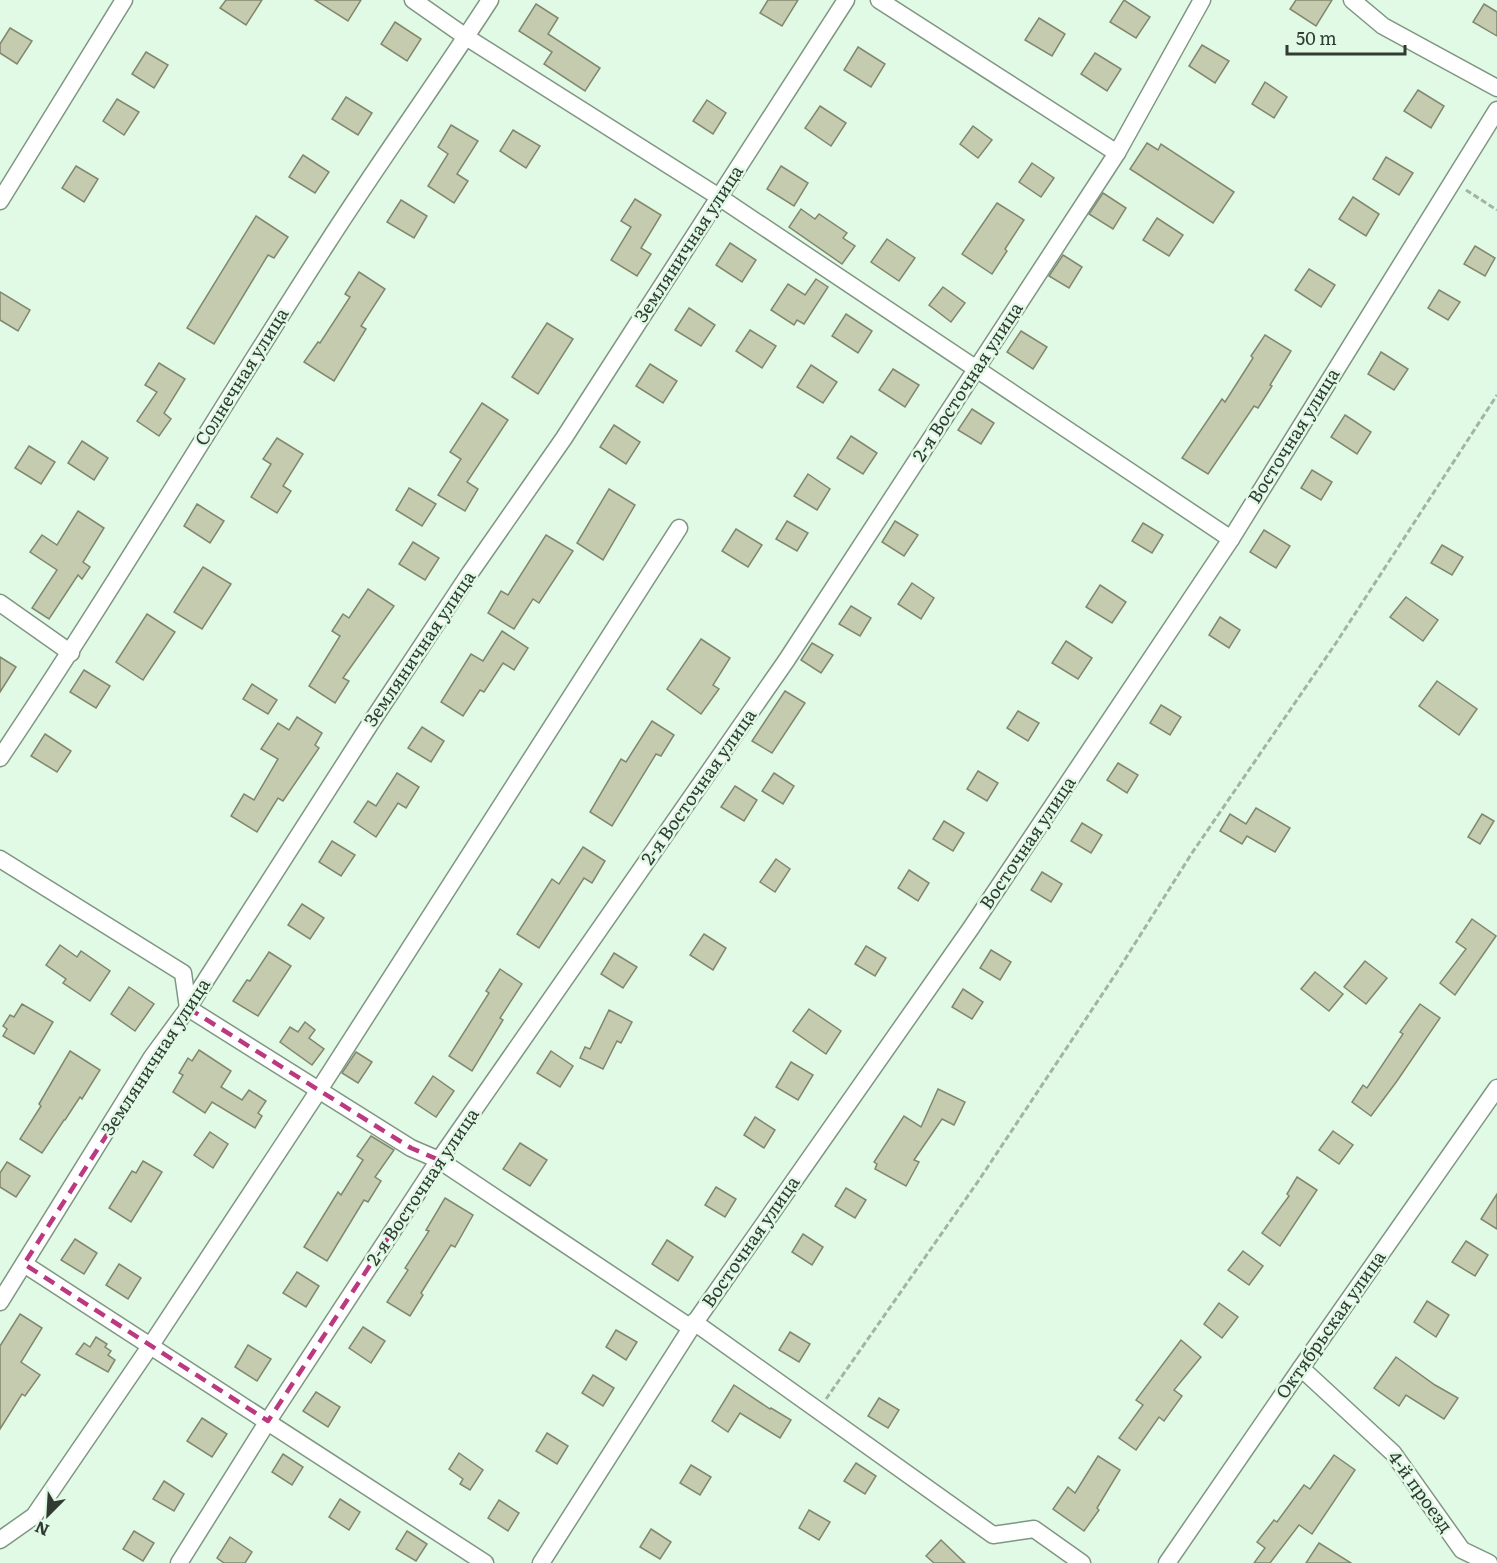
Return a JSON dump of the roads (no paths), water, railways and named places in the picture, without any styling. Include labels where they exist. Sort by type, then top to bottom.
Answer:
[{"type":"street","points":[[0,201],[124,0]]},
{"type":"street","points":[[413,0],[466,37],[719,196],[1231,540]]},
{"type":"street","name":"Солнечная улица","points":[[0,758],[71,653],[327,243],[490,0]]},
{"type":"street","name":"Земляничная улица","points":[[0,1302],[152,1057],[188,1008],[470,573],[564,438],[846,0]]},
{"type":"street","points":[[879,0],[1117,153]]},
{"type":"street","name":"2-я Восточная улица","points":[[179,1563],[268,1421],[439,1160],[786,661],[1117,153],[1202,0]]},
{"type":"street","points":[[1352,0],[1383,26],[1497,88]]},
{"type":"street","name":"Восточная улица","points":[[541,1563],[693,1325],[971,928],[1231,540],[1497,110]]},
{"type":"street","points":[[0,1540],[34,1516],[151,1346],[679,528]]},
{"type":"street","points":[[0,603],[71,653]]},
{"type":"street","points":[[0,859],[183,973],[188,1008],[411,1148],[439,1160],[693,1325],[993,1536],[1034,1529],[1082,1563]]},
{"type":"street","name":"Октябрьская улица","points":[[1167,1563],[1497,1088]]},
{"type":"street","points":[[24,1264],[485,1563]]},
{"type":"street","name":"4-й проезд","points":[[1301,1368],[1393,1453],[1462,1550],[1489,1563]]}]
